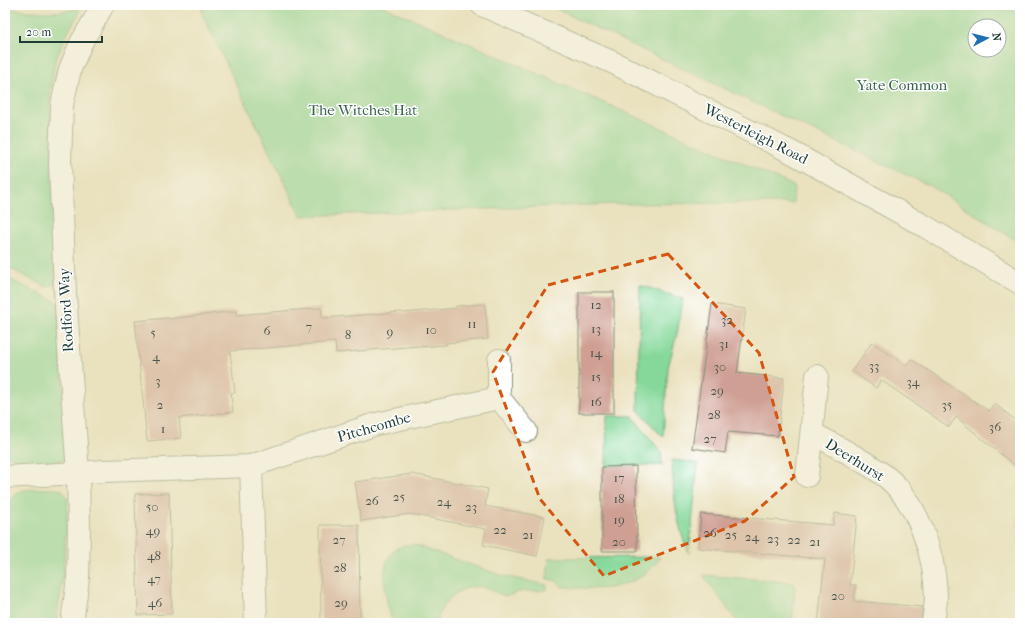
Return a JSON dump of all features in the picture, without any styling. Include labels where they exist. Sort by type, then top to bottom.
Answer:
[{"type":"street","name":"Rodford Way","points":[[72,623],[78,578],[78,473],[65,293],[60,161],[62,105],[70,69],[81,43],[103,5]]},
{"type":"street","name":"Westerleigh Road","points":[[482,5],[614,63],[793,153],[926,227],[1020,283]]},
{"type":"street","points":[[498,360],[499,398],[526,431]]},
{"type":"street","name":"Deerhurst","points":[[807,476],[817,376]]},
{"type":"street","name":"Pitchcombe","points":[[5,477],[104,471],[251,466],[376,424],[499,398]]},
{"type":"street","name":"Deerhurst","points":[[812,433],[858,458],[886,477],[904,495],[926,538],[933,562],[936,597],[933,623]]},
{"type":"street","points":[[251,466],[256,623]]},
{"type":"highlighted area","points":[[668,254],[759,353],[794,477],[745,521],[604,576],[540,499],[493,372],[548,285]]},
{"type":"green space","name":"The Witches Hat","points":[[202,5],[381,5],[794,186],[793,203],[616,204],[301,216],[202,14]]},
{"type":"green space","name":"Yate Common","points":[[548,5],[1020,5],[1020,243],[932,187]]},
{"type":"green space","points":[[5,7],[42,12],[60,12],[78,9],[80,12],[69,30],[55,61],[50,95],[55,284],[47,287],[5,266]]},
{"type":"green space","points":[[5,277],[57,302],[68,449],[65,458],[60,461],[22,463],[8,455],[5,449]]},
{"type":"green space","points":[[640,285],[683,299],[677,334],[668,367],[663,437],[638,410]]},
{"type":"green space","points":[[607,416],[632,416],[661,452],[662,465],[606,466]]},
{"type":"green space","points":[[672,460],[698,463],[689,554],[678,520],[673,484]]},
{"type":"green space","points":[[33,489],[62,490],[68,500],[63,578],[56,623],[5,623],[8,504],[16,493],[21,491]]},
{"type":"green space","points":[[405,545],[415,545],[503,576],[547,585],[547,590],[519,592],[507,596],[483,587],[467,588],[460,591],[447,601],[442,608],[437,623],[393,623],[385,590],[385,567],[389,557],[395,549]]},
{"type":"green space","points":[[660,557],[645,574],[631,582],[616,587],[597,589],[562,587],[557,581],[547,579],[549,558]]},
{"type":"green space","points":[[703,575],[790,582],[795,585],[792,623],[738,623]]},
{"type":"building","points":[[579,292],[614,292],[614,413],[579,413]]},
{"type":"building","points":[[485,304],[488,339],[446,343],[446,345],[336,353],[335,342],[230,351],[235,393],[231,393],[233,412],[179,418],[181,438],[147,441],[135,321],[169,319],[236,311],[236,315],[321,308],[322,318],[403,313]]},
{"type":"building","points":[[712,304],[746,309],[737,373],[784,378],[778,436],[728,432],[725,453],[692,448]]},
{"type":"building","points":[[872,342],[906,366],[911,359],[989,411],[995,404],[1020,424],[1020,470],[956,417],[949,427],[881,380],[876,388],[852,371]]},
{"type":"building","points":[[636,466],[637,551],[602,551],[602,467]]},
{"type":"building","points":[[412,474],[488,489],[485,506],[545,517],[537,556],[483,545],[486,529],[410,514],[361,521],[355,482]]},
{"type":"building","points":[[169,493],[172,614],[138,615],[135,494]]},
{"type":"building","points":[[835,513],[857,516],[850,585],[856,585],[854,601],[923,607],[921,623],[818,623],[825,559],[698,548],[701,514],[833,525]]},
{"type":"building","points":[[320,525],[359,525],[360,623],[321,623]]}]
